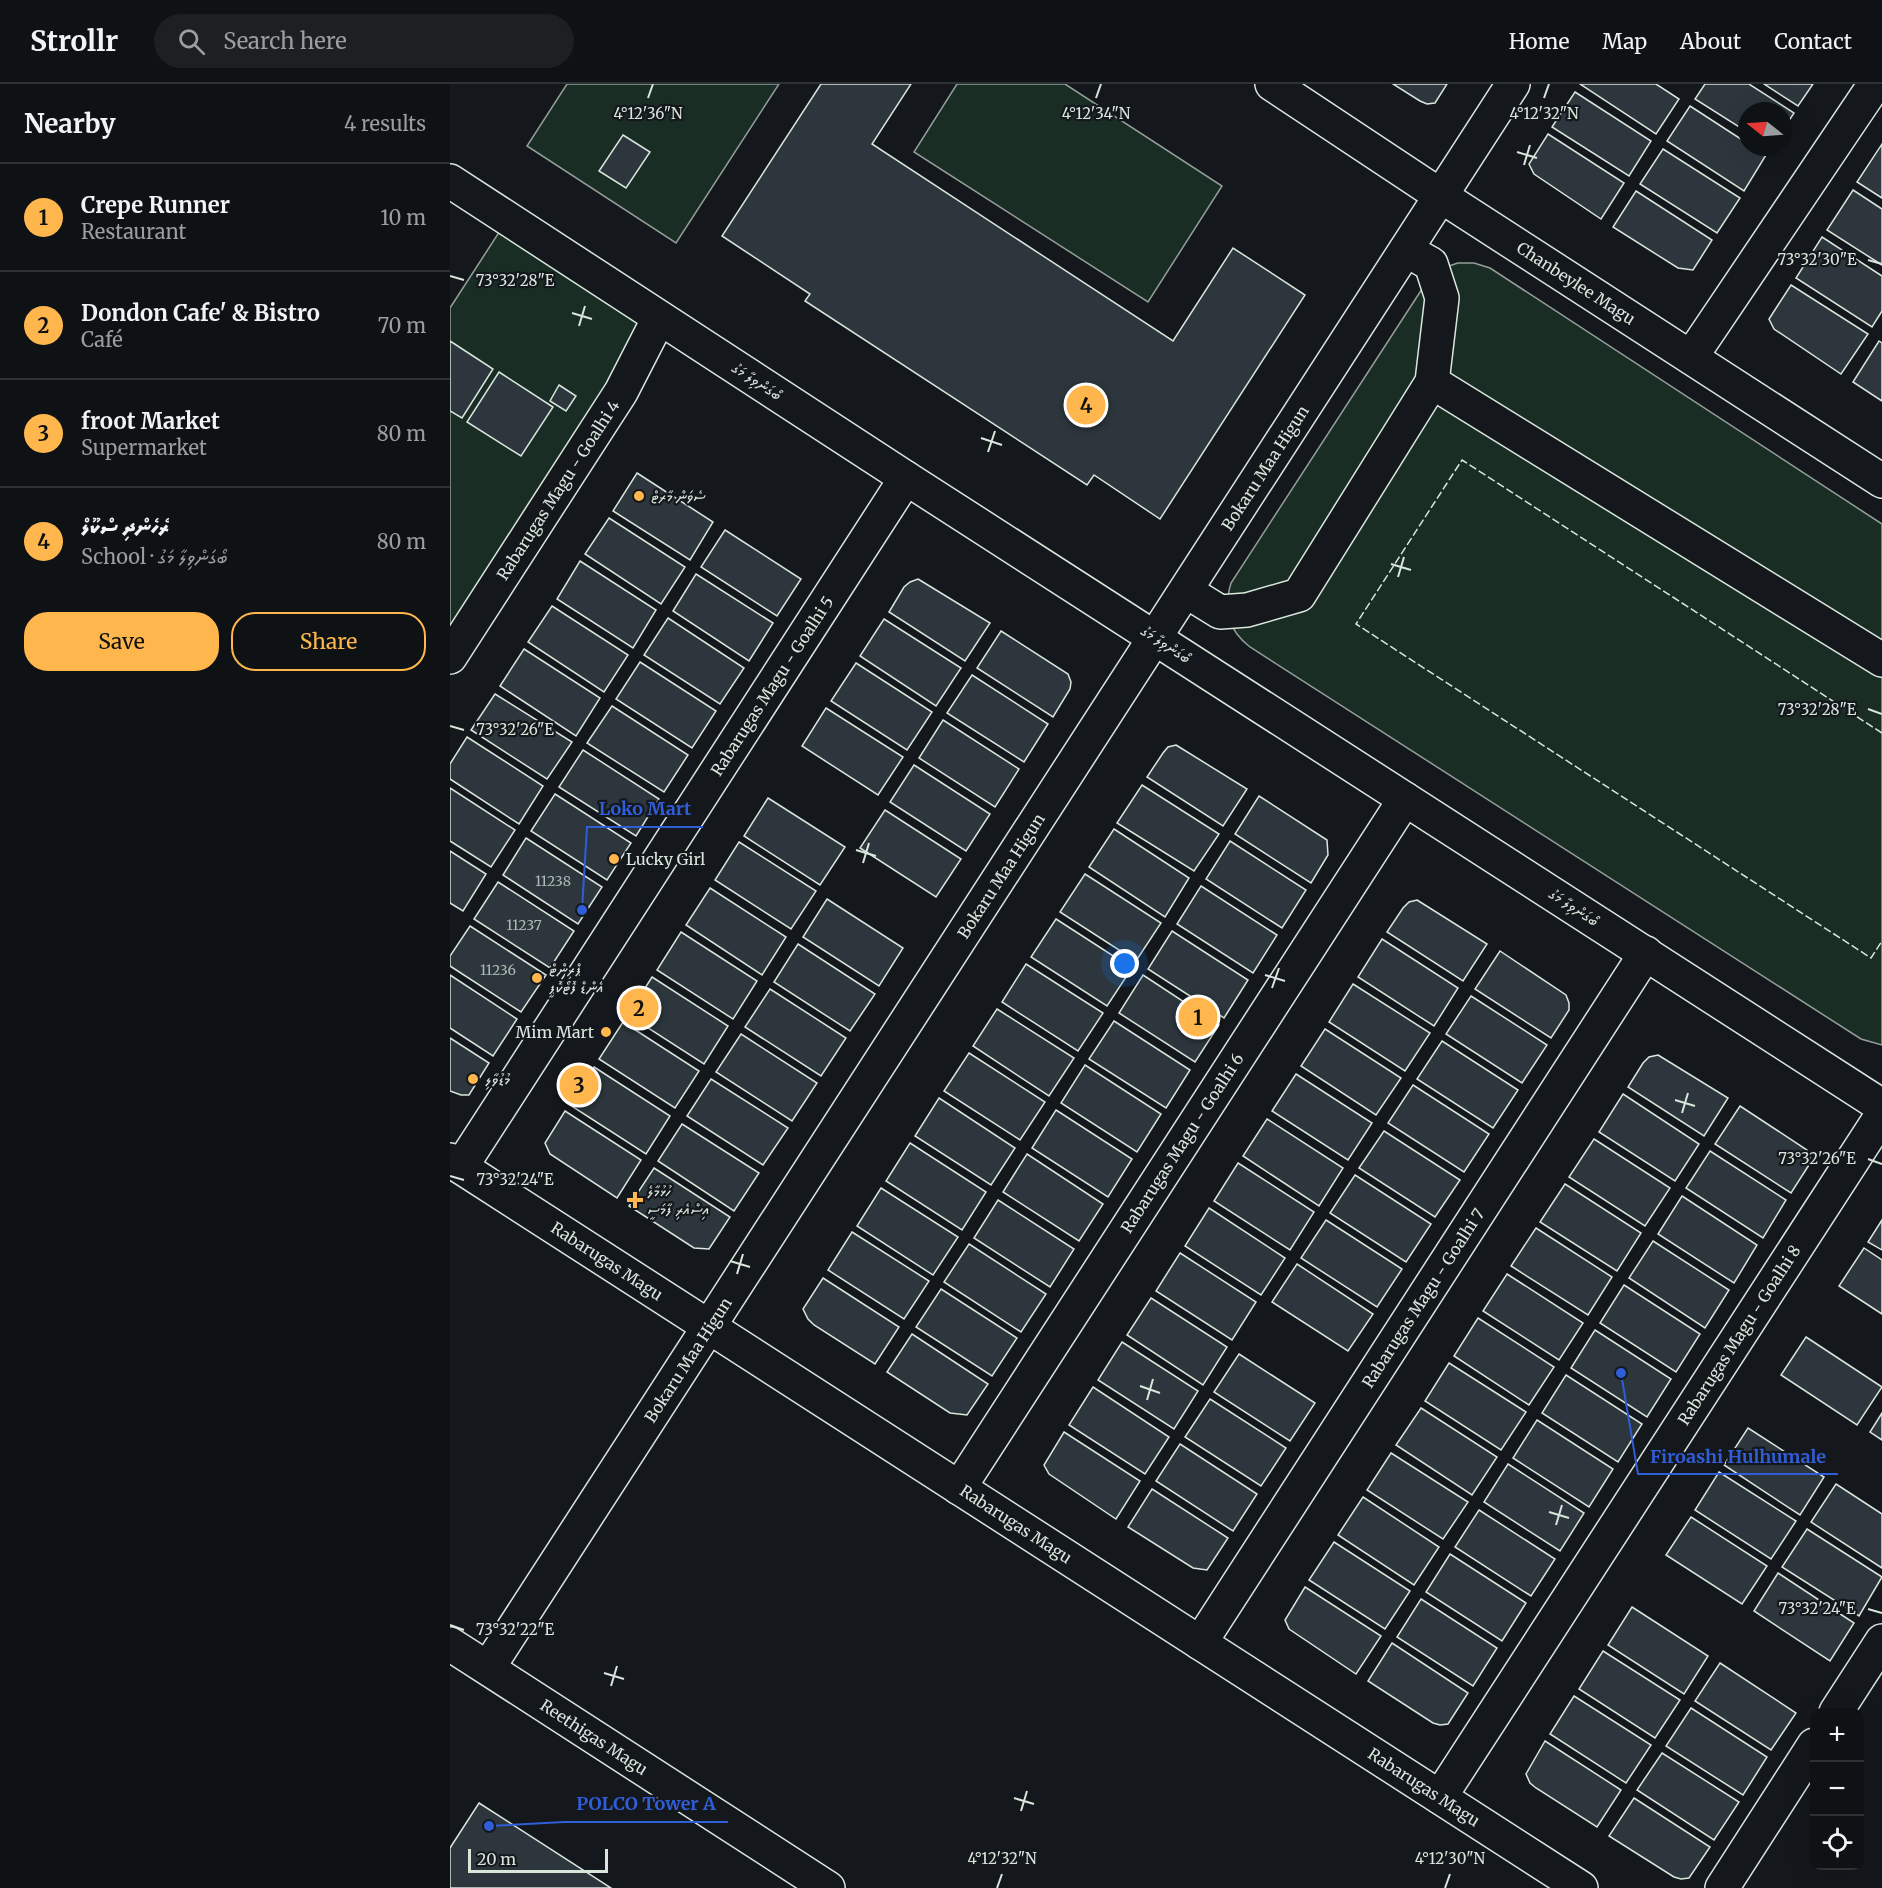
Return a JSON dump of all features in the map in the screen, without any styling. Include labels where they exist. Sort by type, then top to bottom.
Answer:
[{"type":"street","name":"Chanbeylee Magu","points":[[1272,84],[1882,481]]},
{"type":"street","name":"Bokaru Maa Higun","points":[[488,1668],[1513,84]]},
{"type":"street","points":[[1691,357],[1875,84]]},
{"type":"street","name":"ބޯގަންވިލާ މަގު","points":[[450,181],[906,478],[1882,1106]]},
{"type":"street","points":[[1186,591],[1220,612],[1247,610],[1299,595],[1432,382],[1442,298],[1431,264],[1406,250]]},
{"type":"street","name":"Rabarugas Magu - Goalhi 4","points":[[450,657],[621,392],[659,318]]},
{"type":"street","points":[[1432,382],[1882,660]]},
{"type":"street","name":"Rabarugas Magu - Goalhi 5","points":[[456,1163],[906,478]]},
{"type":"street","name":"Rabarugas Magu - Goalhi 6","points":[[959,1488],[1405,799]]},
{"type":"street","name":"Rabarugas Magu - Goalhi 7","points":[[1200,1643],[1646,953]]},
{"type":"street","name":"Rabarugas Magu - Goalhi 8","points":[[1440,1797],[1882,1115]]},
{"type":"street","name":"Rabarugas Magu","points":[[456,1163],[1581,1888]]},
{"type":"street","points":[[1839,1708],[1882,1641]]},
{"type":"street","name":"Reethigas Magu","points":[[450,1644],[828,1888]]},
{"type":"street","points":[[1722,1888],[1810,1753]]},
{"type":"green space","points":[[567,84],[779,84],[676,243],[527,146]]},
{"type":"green space","points":[[957,84],[1065,84],[1222,186],[1148,302],[914,152]]},
{"type":"green space","points":[[507,220],[659,318],[450,657],[450,308]]},
{"type":"green space","points":[[1458,263],[1474,263],[1490,268],[1882,524],[1882,1045],[1861,1039],[1250,647],[1232,626],[1228,611],[1231,583],[1429,279],[1437,272]]},
{"type":"building","points":[[821,84],[911,84],[872,144],[1173,341],[1233,248],[1305,295],[1160,519],[1094,475],[1087,485],[805,301],[810,294],[722,236]]},
{"type":"building","points":[[1393,84],[1447,84],[1435,103],[1427,104]]},
{"type":"building","points":[[1580,84],[1656,84],[1679,99],[1656,134]]},
{"type":"building","points":[[1705,84],[1749,84],[1777,102],[1738,102],[1738,126],[1695,99]]},
{"type":"building","points":[[1764,84],[1813,84],[1798,106]]},
{"type":"building","points":[[1575,92],[1651,141],[1629,176],[1552,127]]},
{"type":"building","points":[[1690,106],[1738,137],[1738,156],[1765,156],[1744,191],[1667,141]]},
{"type":"building","points":[[1548,134],[1624,183],[1601,219],[1534,174],[1529,164]]},
{"type":"building","points":[[623,135],[650,152],[626,188],[599,171]]},
{"type":"building","points":[[1882,144],[1882,198],[1857,182]]},
{"type":"building","points":[[1663,149],[1740,198],[1717,233],[1640,184]]},
{"type":"building","points":[[1853,190],[1882,209],[1882,265],[1827,230]]},
{"type":"building","points":[[1636,191],[1712,240],[1693,270],[1678,268],[1613,227]]},
{"type":"building","points":[[1822,237],[1882,276],[1882,311],[1872,327],[1796,278]]},
{"type":"building","points":[[1791,285],[1868,334],[1841,374],[1774,329],[1769,319]]},
{"type":"building","points":[[450,341],[493,369],[462,418],[450,411]]},
{"type":"building","points":[[1879,341],[1882,343],[1882,401],[1853,382]]},
{"type":"building","points":[[499,372],[553,407],[521,456],[467,422]]},
{"type":"building","points":[[559,385],[576,396],[566,411],[550,401]]},
{"type":"building","points":[[637,473],[713,522],[690,560],[613,511]]},
{"type":"building","points":[[609,518],[685,567],[661,604],[585,554]]},
{"type":"building","points":[[725,530],[801,579],[777,616],[701,567]]},
{"type":"building","points":[[580,561],[656,610],[633,648],[557,599]]},
{"type":"building","points":[[696,574],[773,623],[749,661],[673,611]]},
{"type":"building","points":[[918,579],[990,623],[965,661],[889,612],[904,587]]},
{"type":"building","points":[[552,606],[628,655],[604,692],[528,642]]},
{"type":"building","points":[[668,618],[744,668],[720,704],[644,655]]},
{"type":"building","points":[[884,619],[961,668],[936,706],[860,656]]},
{"type":"building","points":[[1001,631],[1068,674],[1071,682],[1070,689],[1053,717],[977,668]]},
{"type":"building","points":[[524,649],[600,698],[576,736],[500,686]]},
{"type":"building","points":[[640,662],[716,711],[692,748],[616,699]]},
{"type":"building","points":[[856,663],[932,712],[907,750],[831,701]]},
{"type":"building","points":[[972,675],[1048,724],[1024,762],[947,713]]},
{"type":"building","points":[[495,694],[572,742],[547,779],[471,730]]},
{"type":"building","points":[[612,706],[688,755],[664,792],[587,743]]},
{"type":"building","points":[[826,708],[903,757],[878,795],[802,746]]},
{"type":"building","points":[[943,720],[1019,769],[995,807],[919,758]]},
{"type":"building","points":[[467,737],[543,786],[519,824],[450,779],[450,764]]},
{"type":"building","points":[[1176,745],[1247,789],[1223,826],[1147,777],[1168,747]]},
{"type":"building","points":[[583,750],[659,799],[636,836],[559,787]]},
{"type":"building","points":[[914,765],[990,814],[966,851],[890,802]]},
{"type":"building","points":[[1142,785],[1219,834],[1194,871],[1117,823]]},
{"type":"building","points":[[450,788],[515,830],[491,867],[450,841]]},
{"type":"building","points":[[555,794],[631,843],[607,880],[531,831]]},
{"type":"building","points":[[1259,796],[1327,840],[1328,855],[1311,883],[1235,834]]},
{"type":"building","points":[[768,798],[845,847],[820,885],[744,836]]},
{"type":"building","points":[[885,810],[961,859],[936,897],[860,848]]},
{"type":"building","points":[[1114,829],[1189,878],[1165,917],[1089,867]]},
{"type":"building","points":[[526,838],[602,887],[578,924],[503,875]]},
{"type":"building","points":[[1230,841],[1306,890],[1282,928],[1206,879]]},
{"type":"building","points":[[739,842],[816,891],[791,929],[715,880]]},
{"type":"building","points":[[450,851],[486,874],[463,911],[450,903]]},
{"type":"building","points":[[1085,874],[1161,923],[1136,961],[1060,912]]},
{"type":"building","points":[[498,882],[574,931],[550,968],[474,919]]},
{"type":"building","points":[[1201,886],[1277,935],[1253,973],[1177,924]]},
{"type":"building","points":[[710,888],[786,937],[762,975],[686,925]]},
{"type":"building","points":[[827,899],[903,948],[879,986],[803,937]]},
{"type":"building","points":[[1417,900],[1487,944],[1463,981],[1387,932],[1403,908],[1409,902]]},
{"type":"building","points":[[1056,919],[1132,968],[1107,1006],[1031,957]]},
{"type":"building","points":[[470,926],[546,975],[521,1012],[450,966],[450,956]]},
{"type":"building","points":[[1172,931],[1248,980],[1224,1018],[1148,969]]},
{"type":"building","points":[[681,932],[757,981],[733,1019],[657,970]]},
{"type":"building","points":[[1382,939],[1458,988],[1434,1026],[1358,977]]},
{"type":"building","points":[[798,944],[875,994],[850,1031],[774,982]]},
{"type":"building","points":[[1500,951],[1566,995],[1569,1010],[1551,1038],[1475,989]]},
{"type":"building","points":[[1026,964],[1103,1013],[1078,1051],[1002,1002]]},
{"type":"building","points":[[450,975],[517,1019],[493,1056],[450,1028]]},
{"type":"building","points":[[1143,975],[1219,1025],[1195,1062],[1119,1013]]},
{"type":"building","points":[[652,977],[728,1026],[704,1064],[628,1015]]},
{"type":"building","points":[[1353,984],[1430,1033],[1405,1071],[1329,1022]]},
{"type":"building","points":[[770,989],[846,1038],[821,1076],[745,1027]]},
{"type":"building","points":[[1471,996],[1547,1045],[1522,1083],[1446,1034]]},
{"type":"building","points":[[997,1009],[1074,1058],[1049,1096],[973,1046]]},
{"type":"building","points":[[1114,1021],[1190,1070],[1166,1108],[1089,1059]]},
{"type":"building","points":[[623,1022],[699,1071],[675,1108],[599,1059]]},
{"type":"building","points":[[1325,1029],[1401,1078],[1376,1115],[1301,1066]]},
{"type":"building","points":[[741,1034],[817,1083],[792,1121],[716,1072]]},
{"type":"building","points":[[450,1038],[489,1063],[469,1095],[450,1091]]},
{"type":"building","points":[[1442,1041],[1518,1090],[1493,1128],[1417,1079]]},
{"type":"building","points":[[969,1053],[1045,1102],[1020,1140],[944,1091]]},
{"type":"building","points":[[1658,1055],[1728,1098],[1704,1136],[1628,1087],[1643,1063],[1649,1057]]},
{"type":"building","points":[[1085,1065],[1161,1114],[1137,1152],[1061,1103]]},
{"type":"building","points":[[594,1067],[670,1116],[646,1154],[570,1105]]},
{"type":"building","points":[[1296,1074],[1372,1123],[1348,1160],[1272,1111]]},
{"type":"building","points":[[711,1079],[788,1128],[763,1165],[687,1116]]},
{"type":"building","points":[[1413,1085],[1489,1134],[1464,1172],[1388,1123]]},
{"type":"building","points":[[1623,1094],[1699,1144],[1675,1181],[1599,1132]]},
{"type":"building","points":[[939,1098],[1015,1148],[991,1185],[915,1136]]},
{"type":"building","points":[[1740,1106],[1807,1150],[1810,1157],[1809,1165],[1791,1193],[1715,1144]]},
{"type":"building","points":[[1056,1110],[1132,1159],[1108,1197],[1032,1148]]},
{"type":"building","points":[[565,1111],[641,1160],[617,1198],[550,1154],[545,1143]]},
{"type":"building","points":[[1267,1119],[1343,1168],[1319,1206],[1243,1156]]},
{"type":"building","points":[[682,1124],[759,1173],[734,1211],[658,1161]]},
{"type":"building","points":[[1384,1131],[1460,1180],[1435,1217],[1359,1168]]},
{"type":"building","points":[[1594,1139],[1670,1188],[1645,1226],[1569,1177]]},
{"type":"building","points":[[910,1143],[986,1192],[962,1230],[886,1181]]},
{"type":"building","points":[[1710,1151],[1786,1200],[1763,1238],[1686,1188]]},
{"type":"building","points":[[1027,1154],[1103,1204],[1079,1241],[1003,1192]]},
{"type":"building","points":[[1238,1163],[1314,1212],[1290,1250],[1214,1201]]},
{"type":"building","points":[[654,1168],[730,1217],[709,1249],[694,1248],[629,1206]]},
{"type":"building","points":[[1355,1175],[1431,1224],[1406,1262],[1330,1213]]},
{"type":"building","points":[[1565,1184],[1641,1233],[1617,1271],[1540,1222]]},
{"type":"building","points":[[881,1188],[958,1237],[933,1275],[857,1226]]},
{"type":"building","points":[[1682,1196],[1757,1245],[1734,1283],[1658,1234]]},
{"type":"building","points":[[998,1200],[1074,1249],[1050,1287],[974,1238]]},
{"type":"building","points":[[1209,1208],[1285,1258],[1261,1295],[1185,1246]]},
{"type":"building","points":[[1326,1220],[1402,1269],[1377,1307],[1301,1258]]},
{"type":"building","points":[[1882,1220],[1882,1250],[1868,1242]]},
{"type":"building","points":[[1536,1228],[1612,1277],[1588,1315],[1511,1266]]},
{"type":"building","points":[[852,1232],[929,1281],[904,1319],[828,1270]]},
{"type":"building","points":[[1653,1241],[1729,1290],[1705,1328],[1629,1278]]},
{"type":"building","points":[[969,1244],[1046,1294],[1021,1332],[944,1282]]},
{"type":"building","points":[[1864,1248],[1882,1260],[1882,1314],[1839,1286]]},
{"type":"building","points":[[1180,1253],[1256,1302],[1232,1340],[1156,1291]]},
{"type":"building","points":[[1297,1264],[1373,1314],[1348,1351],[1272,1302]]},
{"type":"building","points":[[1507,1274],[1583,1323],[1559,1360],[1483,1311]]},
{"type":"building","points":[[823,1278],[899,1327],[875,1364],[808,1319],[803,1309]]},
{"type":"building","points":[[1624,1285],[1700,1334],[1676,1372],[1600,1323]]},
{"type":"building","points":[[941,1289],[1017,1338],[992,1376],[916,1327]]},
{"type":"building","points":[[1151,1298],[1227,1347],[1203,1385],[1127,1335]]},
{"type":"building","points":[[1478,1318],[1554,1367],[1529,1405],[1454,1356]]},
{"type":"building","points":[[1595,1330],[1671,1379],[1647,1417],[1571,1368]]},
{"type":"building","points":[[912,1334],[988,1384],[967,1415],[950,1413],[887,1372]]},
{"type":"building","points":[[1806,1337],[1882,1387],[1857,1425],[1781,1375]]},
{"type":"building","points":[[1122,1342],[1198,1391],[1174,1429],[1098,1380]]},
{"type":"building","points":[[1239,1354],[1315,1403],[1290,1441],[1214,1392]]},
{"type":"building","points":[[1449,1363],[1526,1412],[1501,1450],[1425,1401]]},
{"type":"building","points":[[1566,1375],[1642,1424],[1618,1462],[1542,1413]]},
{"type":"building","points":[[1093,1387],[1169,1437],[1145,1474],[1069,1425]]},
{"type":"building","points":[[1210,1399],[1286,1448],[1261,1486],[1185,1437]]},
{"type":"building","points":[[1421,1408],[1497,1457],[1472,1495],[1396,1445]]},
{"type":"building","points":[[1882,1413],[1882,1440],[1870,1432]]},
{"type":"building","points":[[1537,1420],[1613,1469],[1589,1507],[1513,1458]]},
{"type":"building","points":[[1748,1428],[1824,1477],[1800,1515],[1724,1465]]},
{"type":"building","points":[[1064,1432],[1140,1481],[1116,1519],[1049,1474],[1044,1465]]},
{"type":"building","points":[[1180,1444],[1257,1494],[1233,1531],[1156,1481]]},
{"type":"building","points":[[1391,1453],[1468,1502],[1443,1539],[1367,1490]]},
{"type":"building","points":[[1508,1464],[1584,1513],[1560,1551],[1484,1502]]},
{"type":"building","points":[[1719,1472],[1796,1521],[1771,1559],[1695,1510]]},
{"type":"building","points":[[1836,1484],[1882,1514],[1882,1568],[1811,1522]]},
{"type":"building","points":[[1152,1489],[1228,1538],[1207,1570],[1193,1568],[1128,1527]]},
{"type":"building","points":[[1363,1497],[1439,1547],[1414,1585],[1338,1535]]},
{"type":"building","points":[[1479,1510],[1555,1559],[1531,1596],[1455,1547]]},
{"type":"building","points":[[1691,1517],[1767,1566],[1742,1604],[1666,1555]]},
{"type":"building","points":[[1807,1529],[1882,1577],[1859,1616],[1782,1567]]},
{"type":"building","points":[[1334,1542],[1410,1591],[1385,1629],[1309,1580]]},
{"type":"building","points":[[1450,1554],[1526,1603],[1502,1641],[1426,1592]]},
{"type":"building","points":[[1778,1573],[1854,1623],[1830,1661],[1754,1611]]},
{"type":"building","points":[[1305,1587],[1381,1636],[1356,1674],[1289,1629],[1285,1620]]},
{"type":"building","points":[[1421,1599],[1497,1648],[1473,1686],[1397,1637]]},
{"type":"building","points":[[1632,1607],[1708,1656],[1684,1694],[1608,1645]]},
{"type":"building","points":[[1392,1643],[1468,1693],[1448,1724],[1433,1723],[1368,1681]]},
{"type":"building","points":[[1603,1651],[1680,1700],[1655,1738],[1579,1689]]},
{"type":"building","points":[[1720,1663],[1796,1713],[1771,1750],[1695,1701]]},
{"type":"building","points":[[1574,1696],[1651,1745],[1626,1783],[1550,1734]]},
{"type":"building","points":[[1691,1708],[1767,1757],[1743,1795],[1666,1746]]},
{"type":"building","points":[[1545,1741],[1621,1790],[1597,1827],[1530,1783],[1526,1774]]},
{"type":"building","points":[[1662,1753],[1739,1802],[1714,1840],[1637,1790]]},
{"type":"building","points":[[1634,1798],[1710,1847],[1689,1878],[1674,1877],[1609,1836]]},
{"type":"building","points":[[479,1803],[611,1888],[450,1888],[450,1848]]},
{"type":"fence","points":[[1882,733],[1462,460],[1356,624],[1871,958],[1882,941]]},
{"type":"place","name":"ރެހެންދި ސްކޫލް","points":[[1086,405]]},
{"type":"place","name":"ސެވަން މާރޓް","points":[[639,496]]},
{"type":"place","name":"Lucky Girl","points":[[614,859]]},
{"type":"place","name":"Loko Mart","points":[[582,910]]},
{"type":"place","name":"ޕްރިންޓް އެންޑް ފޮޓޯކޮޕީ","points":[[537,978]]},
{"type":"place","name":"Dondon Cafe' & Bistro","points":[[639,1008]]},
{"type":"place","name":"Crepe Runner","points":[[1198,1017]]},
{"type":"place","name":"Mim Mart","points":[[606,1032]]},
{"type":"place","name":"މުޑުވާލި","points":[[473,1079]]},
{"type":"place","name":"froot Market","points":[[579,1085]]},
{"type":"place","name":"ހުޅުމާލެ އިސްއެރި ފާމަސީ","points":[[635,1200]]},
{"type":"place","name":"Firoashi Hulhumale","points":[[1621,1373]]},
{"type":"place","name":"POLCO Tower A","points":[[489,1826]]}]
